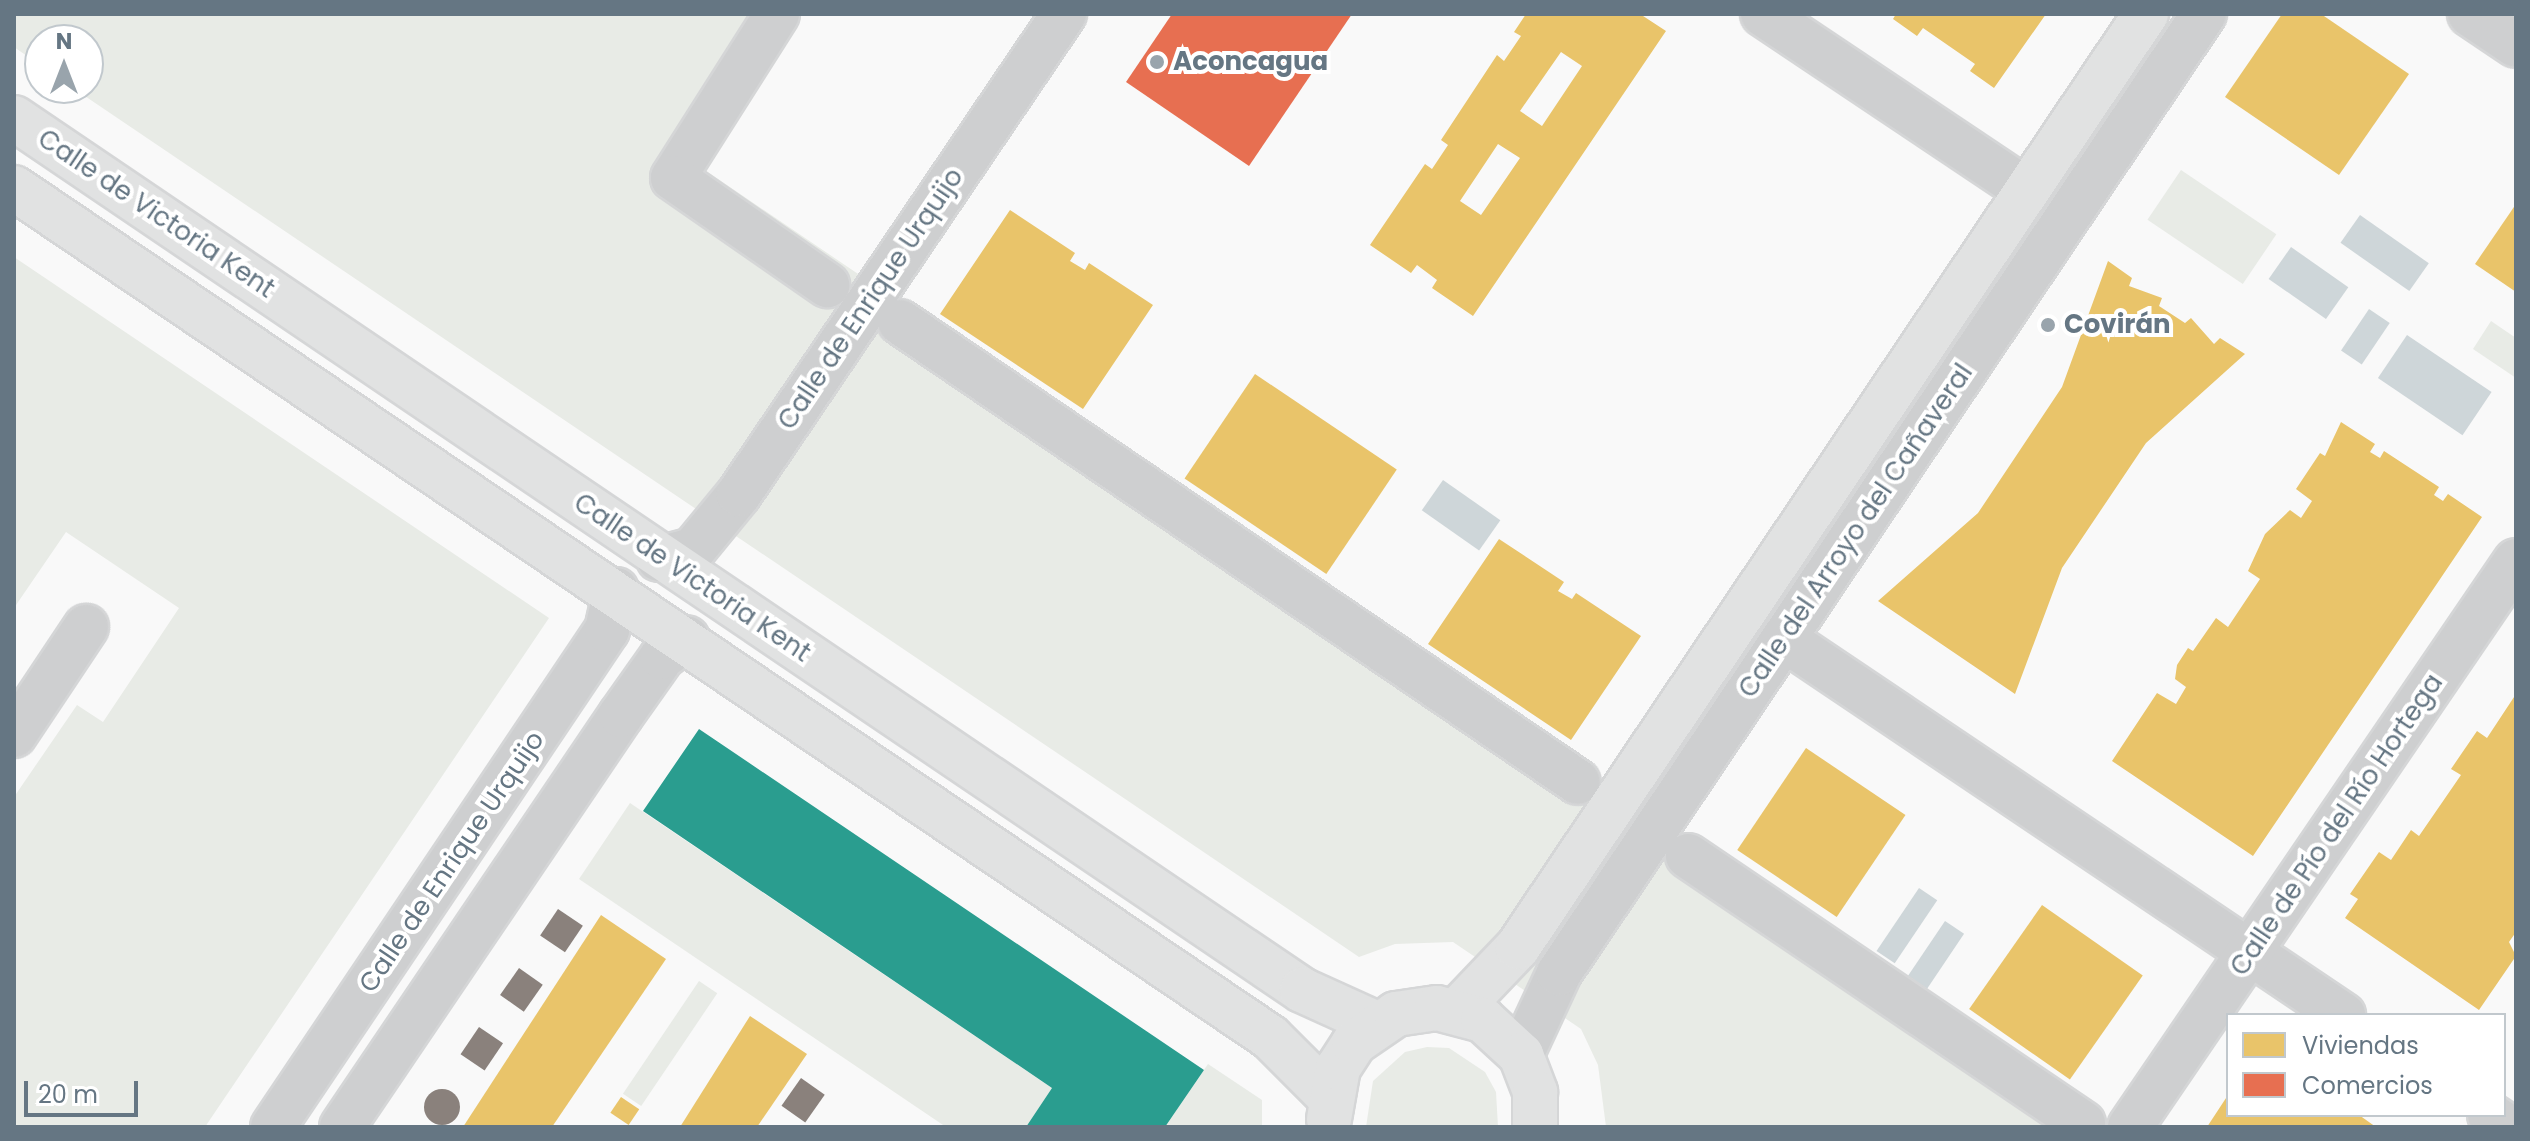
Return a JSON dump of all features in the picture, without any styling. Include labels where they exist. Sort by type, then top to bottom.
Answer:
[{"type":"main road","name":"Calle del Arroyo del Cañaveral","points":[[1458,1010],[1518,947],[2146,14]]},
{"type":"main road","name":"Calle de Victoria Kent","points":[[14,118],[659,559],[1302,990],[1377,1024]]},
{"type":"main road","name":"Calle de Victoria Kent","points":[[14,188],[616,590],[1270,1037],[1330,1112]]},
{"type":"main road","points":[[1330,1112],[1338,1068],[1377,1024],[1416,1009],[1458,1010],[1483,1020],[1521,1055],[1535,1092],[1535,1127]]},
{"type":"street","points":[[777,14],[673,178],[827,285]]},
{"type":"street","name":"Calle de Enrique Urquijo","points":[[659,559],[693,550],[739,494],[1064,14]]},
{"type":"street","points":[[1763,14],[2026,190]]},
{"type":"street","name":"Calle del Arroyo del Cañaveral","points":[[1521,1055],[1559,973],[2204,14]]},
{"type":"street","points":[[2470,14],[2516,45]]},
{"type":"street","points":[[900,322],[1578,782]]},
{"type":"street","name":"Calle de Pío del Río Hortega","points":[[2130,1127],[2516,561]]},
{"type":"street","name":"Calle de Enrique Urquijo","points":[[273,1127],[607,630],[616,590]]},
{"type":"street","points":[[14,735],[86,627]]},
{"type":"street","points":[[342,1127],[621,715],[662,657],[687,638]]},
{"type":"street","points":[[1784,639],[2340,1013]]},
{"type":"street","points":[[1688,856],[2083,1123]]},
{"type":"shaded area","points":[[14,14],[792,14],[693,162],[2116,1127],[1606,1127],[1598,1065],[1581,1029],[1453,942],[1395,944],[1359,957],[97,104],[104,104],[104,24],[24,24],[24,54],[14,47]]},
{"type":"shaded area","points":[[2181,170],[2276,234],[2243,284],[2147,220]]},
{"type":"shaded area","points":[[2360,215],[2429,263],[2409,291],[2340,243]]},
{"type":"shaded area","points":[[2291,247],[2348,287],[2326,319],[2269,279]]},
{"type":"shaded area","points":[[14,257],[549,618],[205,1127],[14,1127],[14,797],[77,705],[103,722],[179,608],[66,532],[14,608]]},
{"type":"shaded area","points":[[2369,309],[2390,323],[2362,364],[2341,350]]},
{"type":"shaded area","points":[[2491,321],[2516,338],[2516,378],[2473,349]]},
{"type":"shaded area","points":[[2407,335],[2492,392],[2462,435],[2378,378]]},
{"type":"shaded area","points":[[1443,480],[1500,520],[1479,550],[1422,510]]},
{"type":"shaded area","points":[[630,803],[1052,1088],[1026,1127],[946,1127],[579,879]]},
{"type":"shaded area","points":[[1919,888],[1937,900],[1895,963],[1877,951]]},
{"type":"shaded area","points":[[1945,921],[1964,934],[1927,989],[1908,977]]},
{"type":"shaded area","points":[[699,981],[717,993],[641,1106],[623,1094]]},
{"type":"shaded area","points":[[1427,1047],[1449,1048],[1485,1072],[1496,1092],[1498,1127],[1366,1127],[1373,1081],[1405,1052]]},
{"type":"shaded area","points":[[1208,1064],[1262,1100],[1262,1127],[1165,1127]]},
{"type":"building: Viviendas","points":[[1526,14],[1640,14],[1666,31],[1473,316],[1432,288],[1437,280],[1417,265],[1411,273],[1370,245],[1425,164],[1432,169],[1448,145],[1441,140],[1497,55],[1504,61],[1521,36],[1514,32]],"holes":[[[1561,52],[1582,66],[1542,126],[1520,111]],[[1498,144],[1520,158],[1481,215],[1460,201]]]},
{"type":"building: Viviendas","points":[[1896,14],[2046,14],[1994,88],[1970,71],[1975,64],[1923,28],[1917,36],[1893,19]]},
{"type":"building: Viviendas","points":[[2282,14],[2321,14],[2409,74],[2339,175],[2225,97]]},
{"type":"building: Viviendas","points":[[2516,204],[2516,292],[2475,264]]},
{"type":"building: Viviendas","points":[[1010,210],[1075,253],[1070,261],[1085,270],[1089,263],[1153,305],[1083,409],[940,314]]},
{"type":"building: Viviendas","points":[[2108,261],[2132,278],[2129,286],[2162,298],[2159,306],[2185,323],[2191,318],[2214,344],[2220,338],[2245,354],[2146,443],[2062,568],[2015,694],[1878,601],[1978,513],[2062,387]]},
{"type":"building: Viviendas","points":[[1255,374],[1397,470],[1326,574],[1185,478]]},
{"type":"building: Viviendas","points":[[2341,422],[2375,444],[2370,452],[2380,458],[2384,451],[2439,487],[2434,495],[2443,501],[2448,494],[2482,517],[2253,856],[2112,761],[2157,693],[2176,704],[2186,687],[2175,679],[2177,665],[2188,648],[2193,651],[2216,618],[2228,627],[2260,579],[2248,571],[2265,534],[2290,510],[2301,518],[2312,501],[2296,489],[2320,453],[2325,456]]},
{"type":"building: Viviendas","points":[[1499,539],[1564,582],[1558,591],[1572,599],[1576,593],[1641,636],[1571,740],[1428,644]]},
{"type":"building: Viviendas","points":[[2516,694],[2516,932],[2509,942],[2516,956],[2479,1010],[2345,918],[2358,899],[2350,894],[2379,852],[2391,860],[2411,830],[2419,836],[2461,775],[2451,769],[2477,731],[2487,738]]},
{"type":"building: Viviendas","points":[[1806,748],[1905,815],[1837,917],[1737,850]]},
{"type":"building: Viviendas","points":[[2042,905],[2143,976],[2070,1080],[1969,1009]]},
{"type":"building: Viviendas","points":[[601,915],[666,959],[552,1127],[463,1127]]},
{"type":"building: Viviendas","points":[[750,1016],[807,1054],[757,1127],[680,1127]]},
{"type":"building: Viviendas","points":[[621,1097],[639,1109],[629,1125],[610,1113]]},
{"type":"building: Viviendas","points":[[2226,1098],[2226,1117],[2362,1117],[2376,1127],[2207,1127]]},
{"type":"building: Comercios","points":[[1172,14],[1352,14],[1249,166],[1126,82]]},
{"type":"building: Escuelas","points":[[699,729],[1204,1070],[1165,1127],[1026,1127],[1052,1088],[643,811]]},
{"type":"building: Industria","points":[[558,909],[583,926],[565,952],[540,936]]},
{"type":"building: Industria","points":[[519,968],[543,985],[524,1012],[500,995]]},
{"type":"building: Industria","points":[[479,1027],[503,1043],[485,1071],[461,1054]]},
{"type":"building: Industria","points":[[801,1078],[825,1095],[805,1122],[781,1106]]},
{"type":"building: Industria","points":[[442,1089],[455,1094],[460,1107],[455,1120],[442,1125],[429,1120],[424,1107],[429,1094]]},
{"type":"place","name":"Aconcagua","points":[[1157,62]]},
{"type":"place","name":"Covirán","points":[[2048,325]]}]
